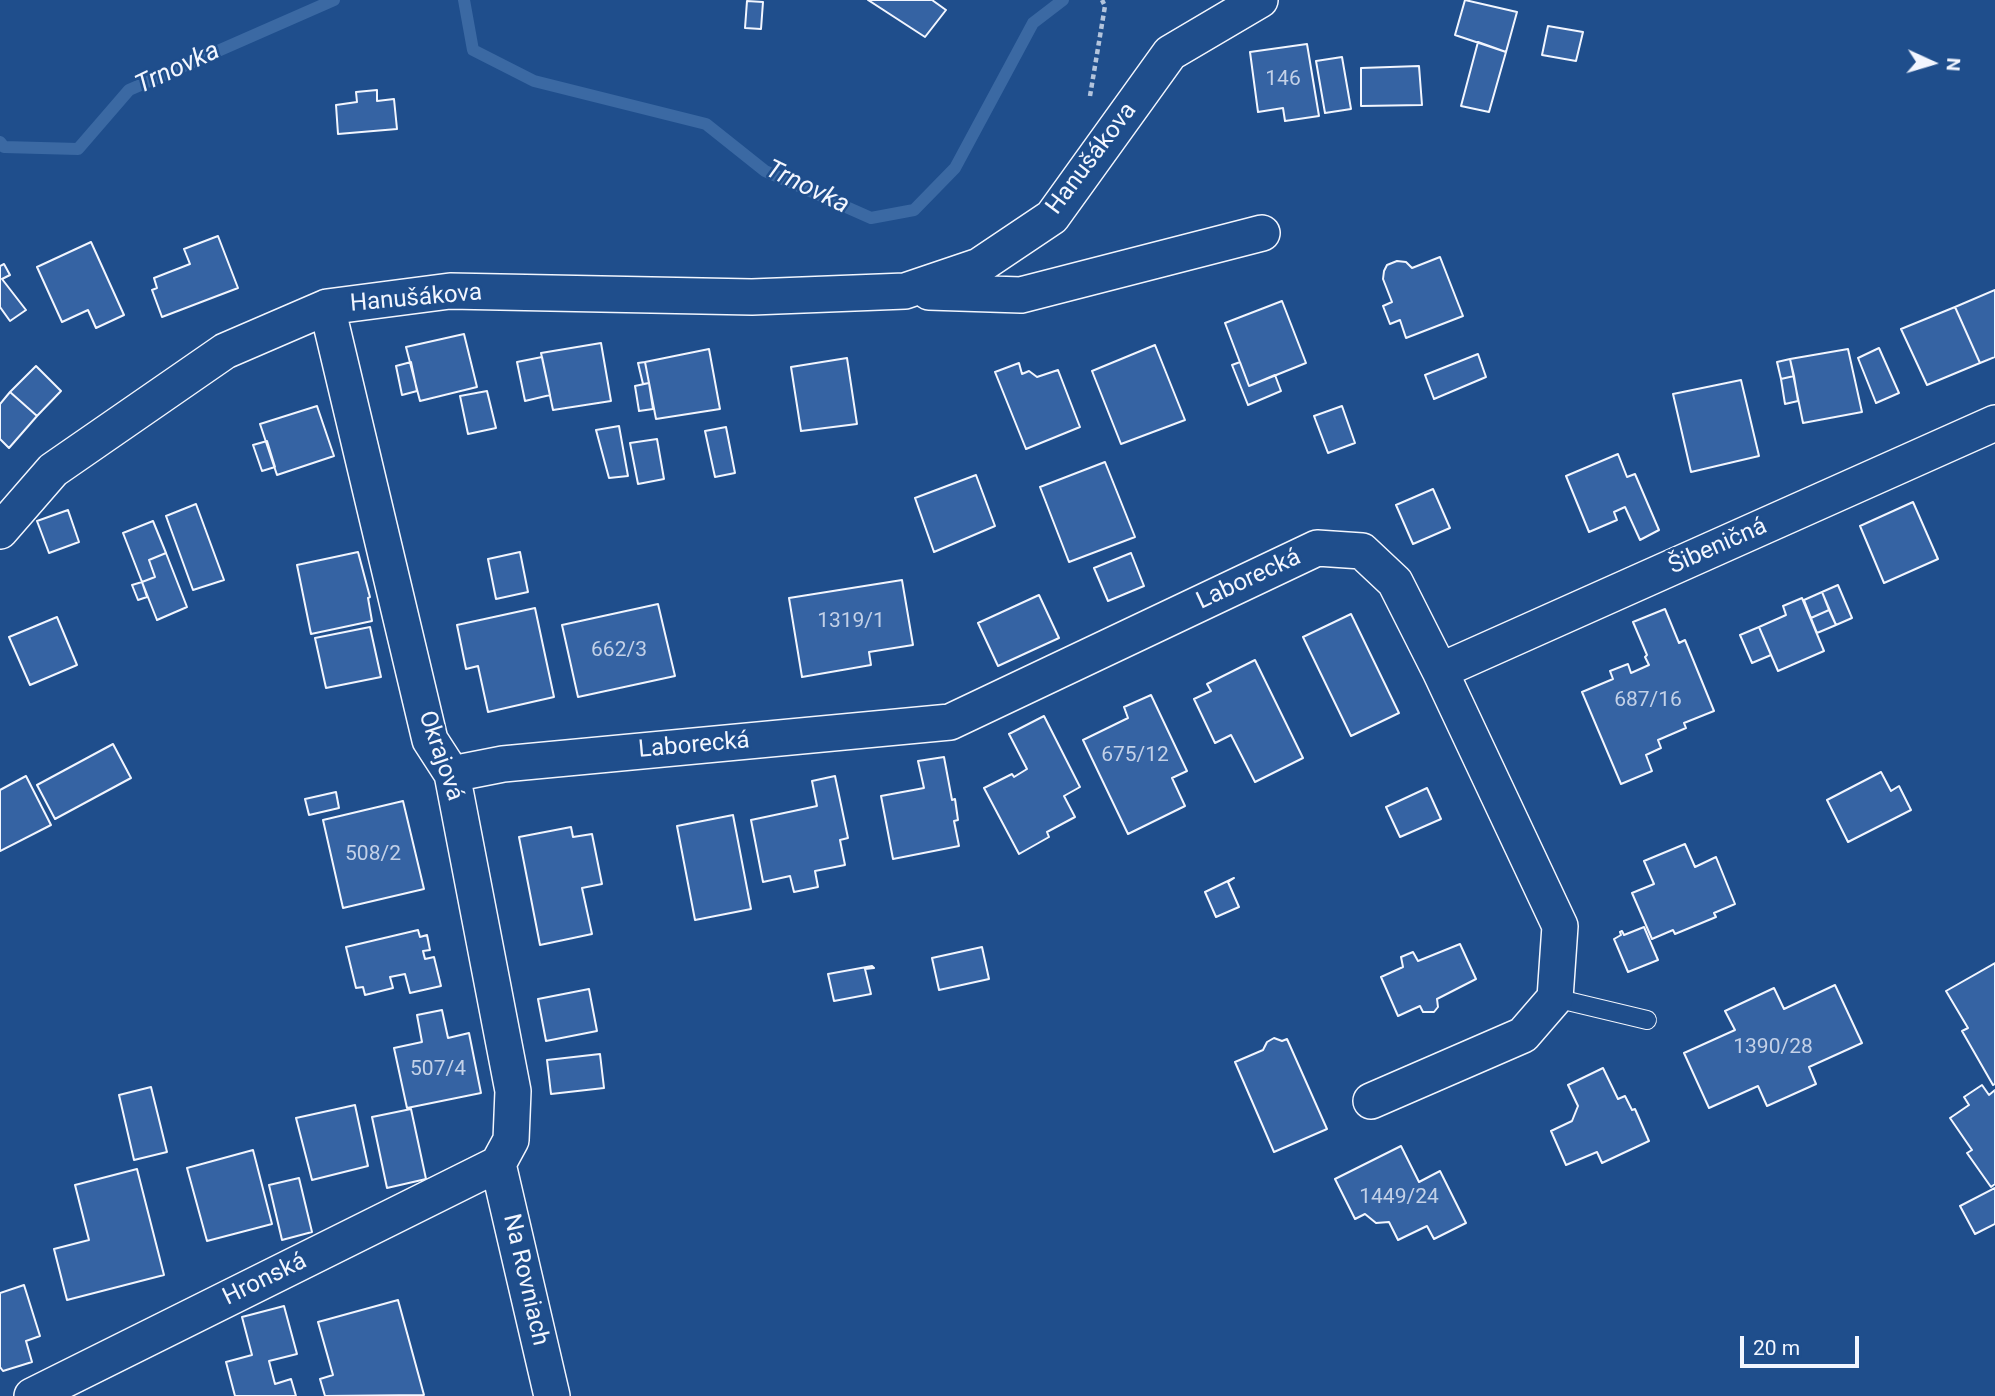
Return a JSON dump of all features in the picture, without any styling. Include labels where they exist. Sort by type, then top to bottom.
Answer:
[{"type":"street","name":"Hanušákova","points":[[905,291],[979,267],[1052,217],[1170,53],[1260,0]]},
{"type":"street","name":"Hanušákova","points":[[0,531],[53,470],[225,351],[327,307],[450,291],[752,297],[905,291],[1021,295],[1262,233]]},
{"type":"street","name":"Okrajová","points":[[327,307],[430,740],[452,774],[513,1091],[511,1140],[498,1164]]},
{"type":"street","name":"Šibeničná","points":[[1440,671],[1995,423]]},
{"type":"street","name":"Laborecká","points":[[452,774],[502,764],[950,722],[1317,548],[1362,551],[1395,582],[1560,926],[1555,998]]},
{"type":"street","points":[[1371,1101],[1523,1035],[1555,998]]},
{"type":"street","name":"Hronská","points":[[32,1396],[498,1164]]},
{"type":"street","name":"Na Rovniach","points":[[498,1164],[552,1396]]},
{"type":"lane","points":[[1555,998],[1647,1020]]},
{"type":"path","points":[[1089,102],[1105,6],[1103,1]]},
{"type":"building","points":[[868,0],[932,0],[946,10],[925,37]]},
{"type":"building","points":[[1465,0],[1517,12],[1506,52],[1455,35]]},
{"type":"building","points":[[747,1],[763,2],[761,29],[745,28]]},
{"type":"building","points":[[1548,26],[1583,32],[1576,61],[1542,55]]},
{"type":"building","points":[[1478,42],[1506,52],[1489,112],[1461,106]]},
{"type":"building","points":[[1307,44],[1319,116],[1285,121],[1283,108],[1258,112],[1250,52]]},
{"type":"building","points":[[1342,57],[1351,109],[1325,113],[1316,61]]},
{"type":"building","points":[[1419,66],[1422,105],[1361,106],[1361,68]]},
{"type":"building","points":[[377,90],[377,101],[394,99],[397,129],[338,134],[336,105],[357,102],[356,92]]},
{"type":"building","points":[[218,236],[238,288],[162,317],[152,290],[157,288],[154,278],[190,264],[184,249]]},
{"type":"building","points":[[91,242],[124,315],[96,328],[88,310],[62,322],[37,267]]},
{"type":"building","points":[[1440,257],[1463,316],[1406,338],[1400,320],[1390,324],[1383,306],[1392,302],[1383,279],[1384,271],[1387,265],[1397,261],[1406,262],[1412,268]]},
{"type":"building","points":[[4,264],[10,275],[2,279],[26,310],[10,321],[0,307],[0,266]]},
{"type":"building","points":[[1995,290],[1995,357],[1980,363],[1955,307]]},
{"type":"building","points":[[1282,301],[1306,363],[1249,386],[1225,323]]},
{"type":"building","points":[[1955,307],[1980,363],[1927,385],[1901,329]]},
{"type":"building","points":[[464,334],[477,387],[420,401],[406,347]]},
{"type":"building","points":[[601,343],[611,401],[553,410],[541,353]]},
{"type":"building","points":[[1155,345],[1185,420],[1121,444],[1092,371]]},
{"type":"building","points":[[1879,348],[1899,393],[1876,403],[1858,358]]},
{"type":"building","points":[[709,349],[720,409],[656,419],[645,362]]},
{"type":"building","points":[[1848,349],[1862,412],[1803,423],[1790,359]]},
{"type":"building","points":[[1478,354],[1486,377],[1434,399],[1425,375]]},
{"type":"building","points":[[542,357],[550,395],[525,401],[517,362]]},
{"type":"building","points":[[847,358],[857,424],[801,431],[791,367]]},
{"type":"building","points":[[1790,359],[1794,376],[1781,379],[1777,362]]},
{"type":"building","points":[[411,362],[417,391],[402,395],[396,366]]},
{"type":"building","points":[[645,362],[649,383],[643,384],[638,363]]},
{"type":"building","points":[[1240,362],[1249,386],[1275,375],[1281,391],[1248,405],[1232,365]]},
{"type":"building","points":[[1019,363],[1022,374],[1029,371],[1037,377],[1058,370],[1080,427],[1026,449],[995,372]]},
{"type":"building","points":[[36,366],[61,391],[37,416],[10,392]]},
{"type":"building","points":[[1794,376],[1798,401],[1785,404],[1781,379]]},
{"type":"building","points":[[1741,380],[1759,456],[1691,472],[1673,394]]},
{"type":"building","points":[[649,383],[653,409],[639,411],[635,386]]},
{"type":"building","points":[[487,391],[496,428],[468,434],[460,396]]},
{"type":"building","points":[[10,392],[37,416],[9,448],[0,439],[0,404]]},
{"type":"building","points":[[317,406],[334,456],[277,475],[260,424]]},
{"type":"building","points":[[1342,406],[1355,443],[1328,453],[1314,416]]},
{"type":"building","points":[[619,426],[628,476],[609,478],[596,430]]},
{"type":"building","points":[[726,427],[735,473],[715,477],[705,431]]},
{"type":"building","points":[[657,439],[664,479],[638,484],[630,443]]},
{"type":"building","points":[[267,441],[275,467],[262,471],[253,445]]},
{"type":"building","points":[[1618,454],[1627,477],[1635,474],[1659,530],[1640,540],[1625,507],[1614,512],[1617,520],[1589,532],[1566,476]]},
{"type":"building","points":[[1105,462],[1135,537],[1069,562],[1040,487]]},
{"type":"building","points":[[976,475],[995,526],[934,552],[915,498]]},
{"type":"building","points":[[1433,489],[1450,528],[1413,544],[1396,505]]},
{"type":"building","points":[[1913,502],[1938,559],[1884,583],[1860,526]]},
{"type":"building","points":[[196,504],[224,580],[193,590],[166,516]]},
{"type":"building","points":[[68,510],[79,542],[49,553],[37,521]]},
{"type":"building","points":[[153,521],[166,553],[149,560],[155,577],[142,582],[123,533]]},
{"type":"building","points":[[358,552],[370,597],[372,621],[311,634],[297,565]]},
{"type":"building","points":[[520,552],[528,592],[496,599],[488,559]]},
{"type":"building","points":[[166,553],[187,607],[157,620],[142,582],[155,577],[149,560]]},
{"type":"building","points":[[1131,553],[1144,586],[1108,601],[1094,568]]},
{"type":"building","points":[[902,580],[913,645],[869,652],[871,665],[802,677],[789,598]]},
{"type":"building","points":[[142,582],[147,597],[138,600],[132,585]]},
{"type":"building","points":[[1838,585],[1852,618],[1836,625],[1822,592]]},
{"type":"building","points":[[1822,592],[1829,610],[1811,618],[1804,600]]},
{"type":"building","points":[[1039,595],[1059,638],[998,666],[978,623]]},
{"type":"building","points":[[1802,598],[1824,651],[1778,671],[1759,627],[1786,615],[1783,606]]},
{"type":"building","points":[[658,604],[675,676],[578,697],[562,625]]},
{"type":"building","points":[[535,608],[554,697],[488,712],[478,666],[466,669],[457,625]]},
{"type":"building","points":[[1665,609],[1679,643],[1685,640],[1714,711],[1684,723],[1686,728],[1658,740],[1661,748],[1646,755],[1652,771],[1621,784],[1582,692],[1613,679],[1610,671],[1628,664],[1631,673],[1649,665],[1633,622]]},
{"type":"building","points":[[1829,610],[1836,625],[1817,633],[1811,618]]},
{"type":"building","points":[[1351,614],[1399,713],[1351,736],[1303,637]]},
{"type":"building","points":[[57,617],[77,665],[30,685],[9,637]]},
{"type":"building","points":[[370,627],[381,677],[326,688],[315,638]]},
{"type":"building","points":[[1759,627],[1771,655],[1752,663],[1740,635]]},
{"type":"building","points":[[1255,660],[1303,758],[1255,782],[1231,735],[1215,743],[1194,699],[1211,691],[1207,684]]},
{"type":"building","points":[[1151,695],[1187,771],[1172,778],[1185,806],[1128,834],[1083,740],[1128,718],[1124,707]]},
{"type":"building","points":[[1044,716],[1080,787],[1064,796],[1075,817],[1047,832],[1049,837],[1019,854],[984,788],[1027,769],[1009,734]]},
{"type":"building","points":[[113,744],[131,778],[55,819],[37,785]]},
{"type":"building","points":[[944,757],[952,800],[955,799],[958,820],[954,821],[959,846],[893,859],[881,796],[924,788],[918,761]]},
{"type":"building","points":[[1881,772],[1891,791],[1899,786],[1911,810],[1848,842],[1827,800]]},
{"type":"building","points":[[26,776],[51,825],[0,851],[0,790]]},
{"type":"building","points":[[835,776],[848,838],[840,840],[845,865],[815,871],[818,887],[794,892],[790,876],[763,882],[751,820],[817,806],[812,781]]},
{"type":"building","points":[[1427,788],[1441,819],[1400,837],[1386,807]]},
{"type":"building","points":[[336,792],[339,808],[309,815],[305,799]]},
{"type":"building","points":[[403,801],[424,889],[343,908],[323,820]]},
{"type":"building","points":[[733,815],[751,909],[695,920],[677,826]]},
{"type":"building","points":[[571,827],[573,837],[592,834],[602,884],[582,888],[592,934],[540,945],[519,837]]},
{"type":"building","points":[[1685,844],[1695,867],[1716,857],[1735,904],[1714,913],[1716,917],[1675,934],[1673,930],[1652,939],[1632,893],[1654,884],[1644,861]]},
{"type":"building","points":[[1234,878],[1228,882],[1239,907],[1216,917],[1205,892]]},
{"type":"building","points":[[1644,927],[1658,960],[1628,972],[1614,939],[1621,935],[1622,931],[1624,935]]},
{"type":"building","points":[[418,930],[420,937],[427,935],[430,950],[423,951],[425,959],[434,957],[441,986],[410,993],[405,974],[390,977],[393,988],[365,995],[363,987],[356,988],[346,947]]},
{"type":"building","points":[[1460,944],[1476,979],[1437,999],[1438,1007],[1434,1012],[1423,1012],[1420,1006],[1398,1016],[1381,977],[1403,967],[1401,957],[1413,952],[1418,961]]},
{"type":"building","points":[[982,947],[989,979],[939,990],[932,958]]},
{"type":"building","points":[[1995,963],[1993,1085],[1962,1031],[1968,1028],[1946,991]]},
{"type":"building","points":[[872,966],[874,968],[865,969],[871,994],[834,1001],[828,974]]},
{"type":"building","points":[[1835,985],[1862,1043],[1809,1067],[1816,1084],[1767,1106],[1758,1086],[1709,1108],[1684,1053],[1735,1030],[1725,1011],[1774,988],[1784,1009]]},
{"type":"building","points":[[589,989],[597,1031],[546,1041],[538,999]]},
{"type":"building","points":[[442,1010],[448,1038],[469,1033],[481,1093],[407,1108],[394,1048],[422,1042],[417,1015]]},
{"type":"building","points":[[1274,1038],[1282,1041],[1287,1039],[1327,1129],[1274,1152],[1235,1062],[1263,1050],[1267,1042]]},
{"type":"building","points":[[600,1054],[604,1088],[551,1094],[547,1060]]},
{"type":"building","points":[[1603,1068],[1618,1099],[1625,1096],[1632,1110],[1635,1109],[1649,1141],[1602,1163],[1597,1152],[1566,1165],[1551,1131],[1572,1121],[1578,1106],[1568,1085]]},
{"type":"building","points":[[1982,1085],[1989,1095],[1995,1090],[1995,1184],[1991,1187],[1967,1153],[1972,1150],[1950,1118],[1969,1105],[1964,1097]]},
{"type":"building","points":[[151,1087],[167,1152],[134,1160],[119,1095]]},
{"type":"building","points":[[355,1105],[368,1166],[312,1180],[296,1118]]},
{"type":"building","points":[[411,1109],[426,1179],[387,1188],[372,1117]]},
{"type":"building","points":[[1401,1146],[1419,1182],[1440,1171],[1466,1223],[1434,1239],[1427,1226],[1398,1240],[1389,1222],[1376,1223],[1365,1214],[1355,1219],[1335,1179]]},
{"type":"building","points":[[253,1150],[272,1224],[207,1241],[187,1168]]},
{"type":"building","points":[[137,1169],[164,1275],[67,1300],[54,1249],[89,1240],[75,1185]]},
{"type":"building","points":[[299,1178],[312,1232],[282,1240],[269,1185]]},
{"type":"building","points":[[1995,1188],[1995,1224],[1975,1234],[1960,1206]]},
{"type":"building","points":[[24,1285],[40,1336],[26,1341],[32,1362],[3,1371],[0,1367],[0,1293]]},
{"type":"building","points":[[398,1300],[424,1395],[325,1396],[320,1379],[333,1375],[318,1322]]},
{"type":"building","points":[[284,1306],[297,1354],[269,1361],[275,1384],[291,1379],[296,1396],[235,1396],[226,1362],[252,1355],[242,1317]]},
{"type":"waterway","name":"Trnovka","points":[[0,142],[4,147],[78,149],[129,90],[334,0]]},
{"type":"waterway","name":"Trnovka","points":[[464,0],[473,50],[534,81],[706,124],[765,171],[871,218],[914,210],[955,168],[1033,23],[1063,0]]}]
